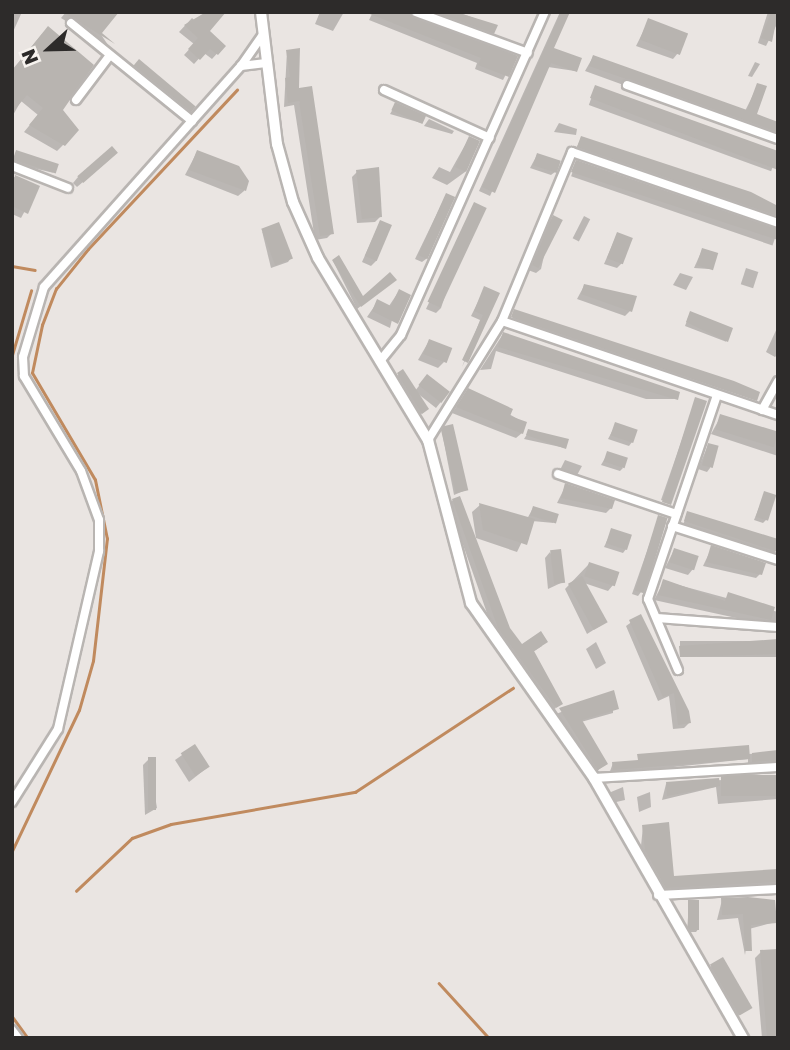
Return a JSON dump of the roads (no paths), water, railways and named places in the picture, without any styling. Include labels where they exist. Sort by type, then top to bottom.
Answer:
[{"type":"street","points":[[261,12],[266,63],[293,202],[380,361],[428,440],[471,603],[594,778],[658,895],[743,1038]]},
{"type":"street","points":[[416,12],[528,53]]},
{"type":"street","points":[[380,361],[401,335],[545,12]]},
{"type":"street","points":[[71,23],[192,121]]},
{"type":"street","points":[[12,802],[58,729],[99,551],[99,520],[82,471],[24,376],[23,357],[44,287],[241,66],[264,33]]},
{"type":"street","points":[[76,100],[110,55]]},
{"type":"street","points":[[241,66],[266,63]]},
{"type":"street","points":[[627,85],[778,139]]},
{"type":"street","points":[[384,90],[490,138]]},
{"type":"street","points":[[428,440],[502,321],[572,152],[778,223]]},
{"type":"street","points":[[12,166],[68,188]]},
{"type":"street","points":[[502,321],[778,415]]},
{"type":"street","points":[[762,410],[778,381]]},
{"type":"street","points":[[678,670],[649,599],[717,395]]},
{"type":"street","points":[[558,474],[676,514]]},
{"type":"street","points":[[672,526],[778,560]]},
{"type":"street","points":[[657,618],[778,627]]},
{"type":"street","points":[[594,778],[778,767]]},
{"type":"street","points":[[658,895],[778,889]]},
{"type":"street","points":[[12,1030],[18,1038]]},
{"type":"waterway","points":[[12,851],[79,710],[93,661],[107,539],[95,480],[32,373],[42,325],[56,289],[88,249],[237,90]]},
{"type":"waterway","points":[[12,266],[35,270]]},
{"type":"waterway","points":[[12,355],[31,291]]},
{"type":"waterway","points":[[76,891],[132,838],[171,824],[355,792],[513,688]]},
{"type":"waterway","points":[[439,983],[489,1038]]},
{"type":"waterway","points":[[12,1016],[28,1038]]}]
